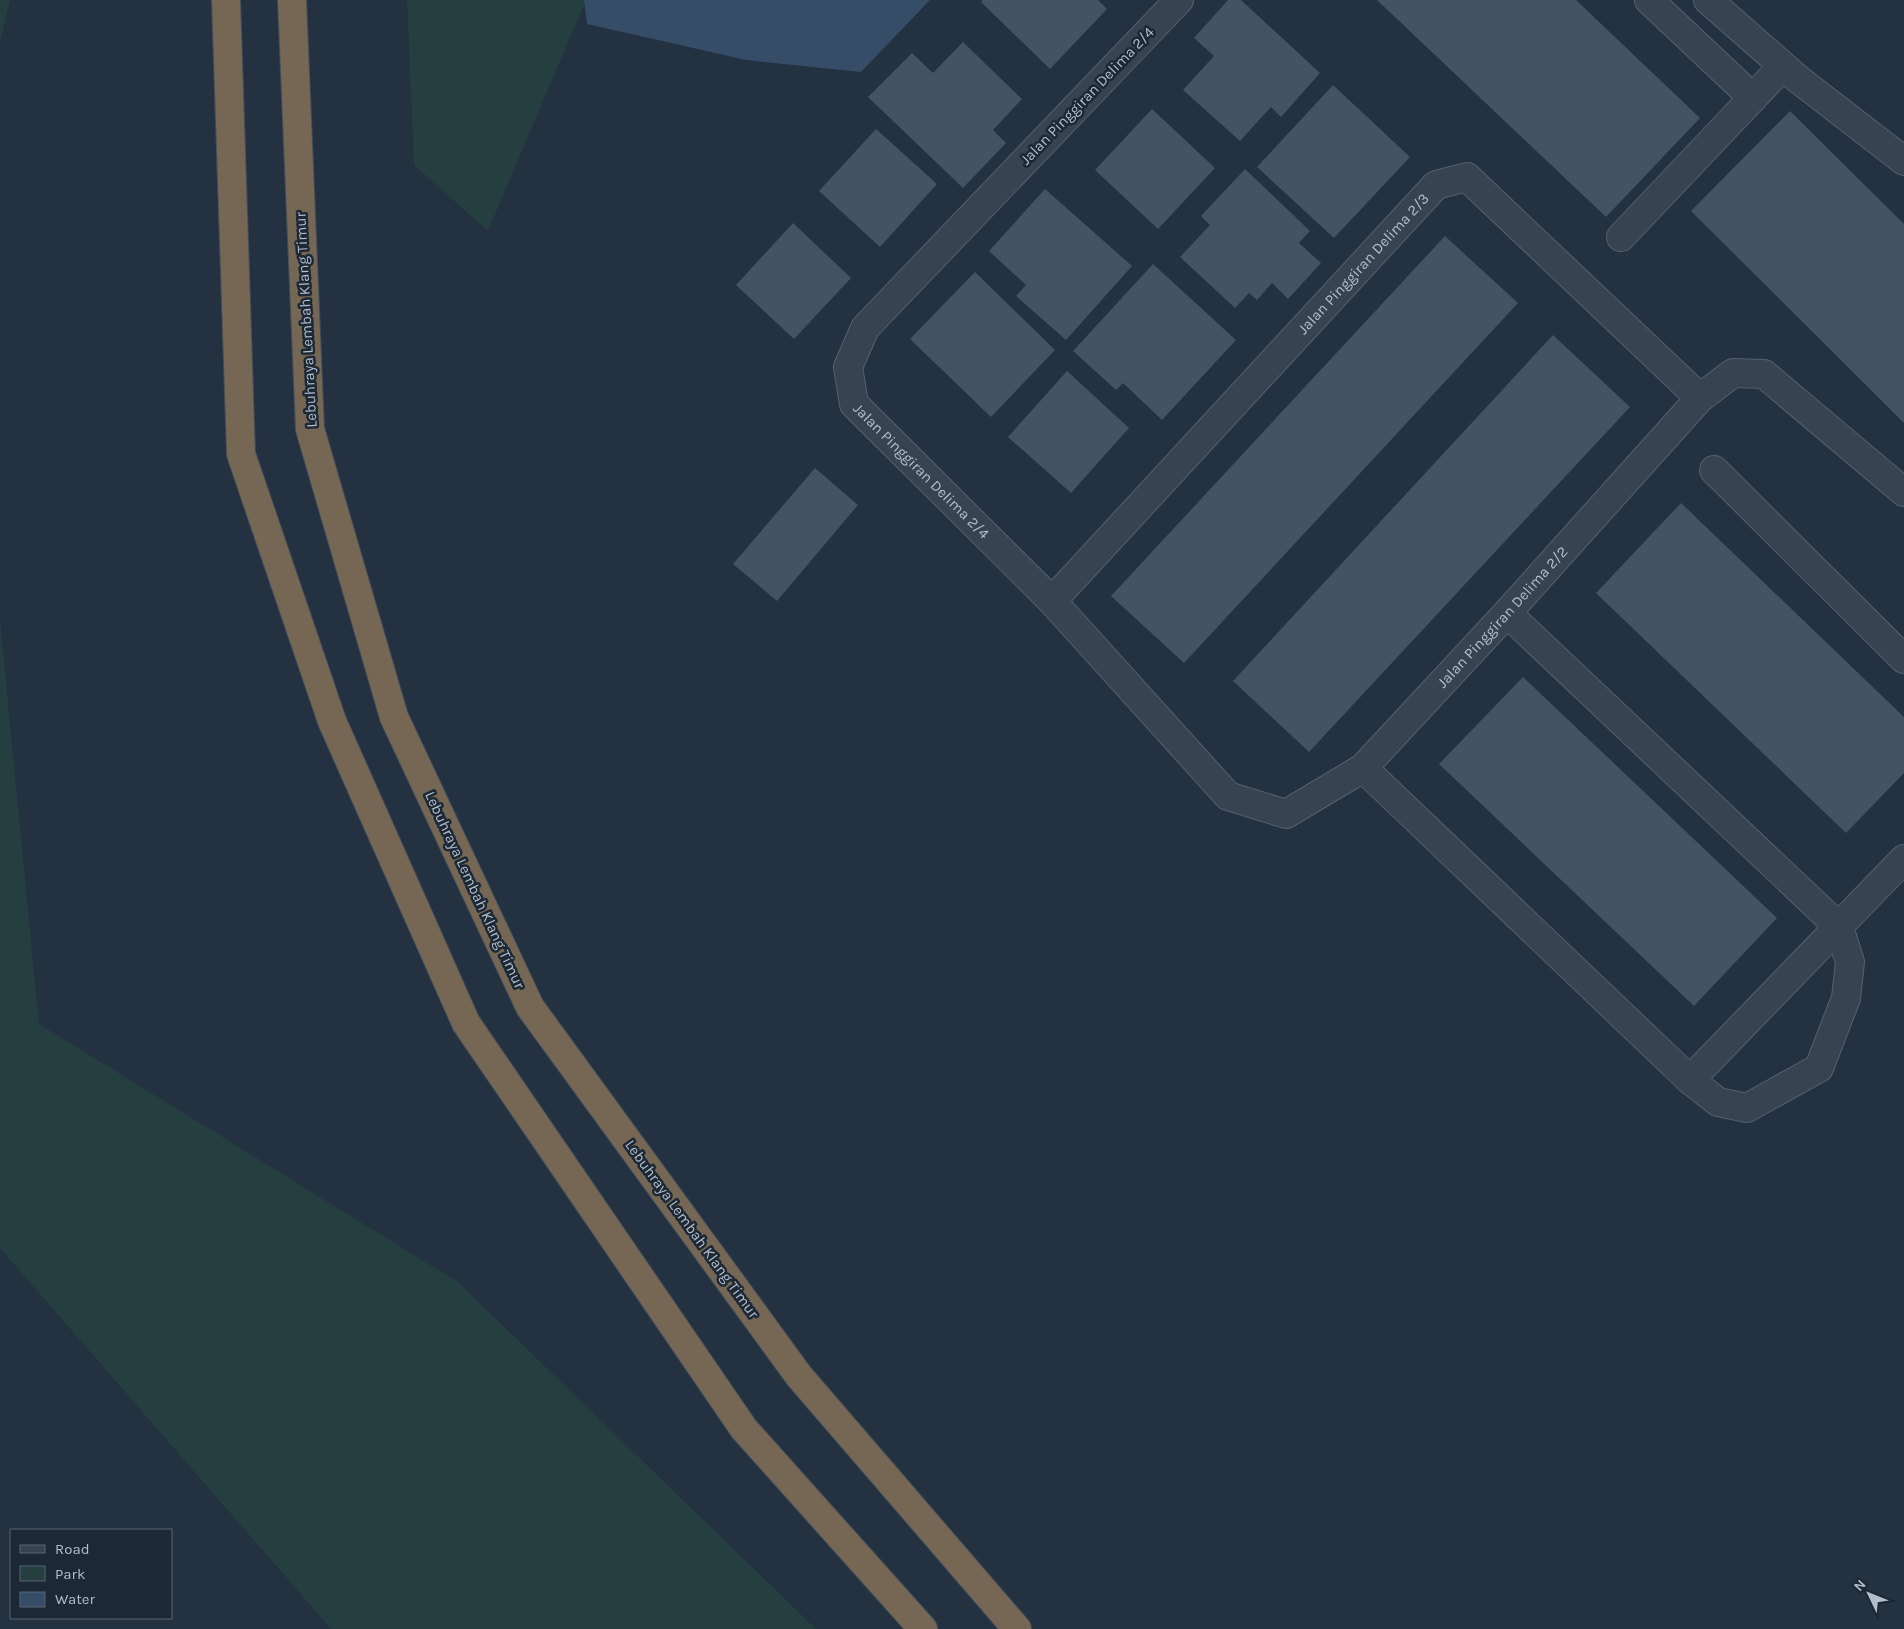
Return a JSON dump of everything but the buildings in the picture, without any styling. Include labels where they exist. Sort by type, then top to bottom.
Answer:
[{"type":"highway","points":[[226,0],[241,454],[332,720],[466,1023],[744,1429],[923,1629]]},
{"type":"highway","name":"Lebuhraya Lembah Klang Timur","points":[[292,0],[310,429],[394,717],[530,1007],[799,1376],[1017,1629]]},
{"type":"street","name":"Jalan Pinggiran Delima 2/4","points":[[1179,0],[865,328],[848,367],[854,404],[1052,601],[1228,796],[1286,814]]},
{"type":"street","points":[[1649,0],[1753,98]]},
{"type":"street","points":[[1708,0],[1783,66],[1904,161]]},
{"type":"street","points":[[1621,237],[1783,66]]},
{"type":"street","name":"Jalan Pinggiran Delima 2/3","points":[[1052,601],[1436,185],[1467,177],[1700,398]]},
{"type":"street","name":"Jalan Pinggiran Delima 2/2","points":[[1286,814],[1363,768],[1507,614],[1700,398],[1733,373],[1764,374],[1904,492]]},
{"type":"street","points":[[1714,470],[1904,659]]},
{"type":"street","points":[[1363,768],[1690,1080],[1718,1102],[1747,1108],[1820,1068],[1846,998],[1850,962],[1839,927],[1507,614]]},
{"type":"street","points":[[1690,1080],[1904,859]]},
{"type":"green space","points":[[0,0],[10,0],[0,44]]},
{"type":"green space","points":[[407,0],[586,0],[488,231],[414,165]]},
{"type":"green space","points":[[0,620],[39,1024],[458,1282],[816,1629],[331,1629],[0,1248]]},
{"type":"water","points":[[584,0],[930,0],[861,72],[746,60],[587,24]]}]
